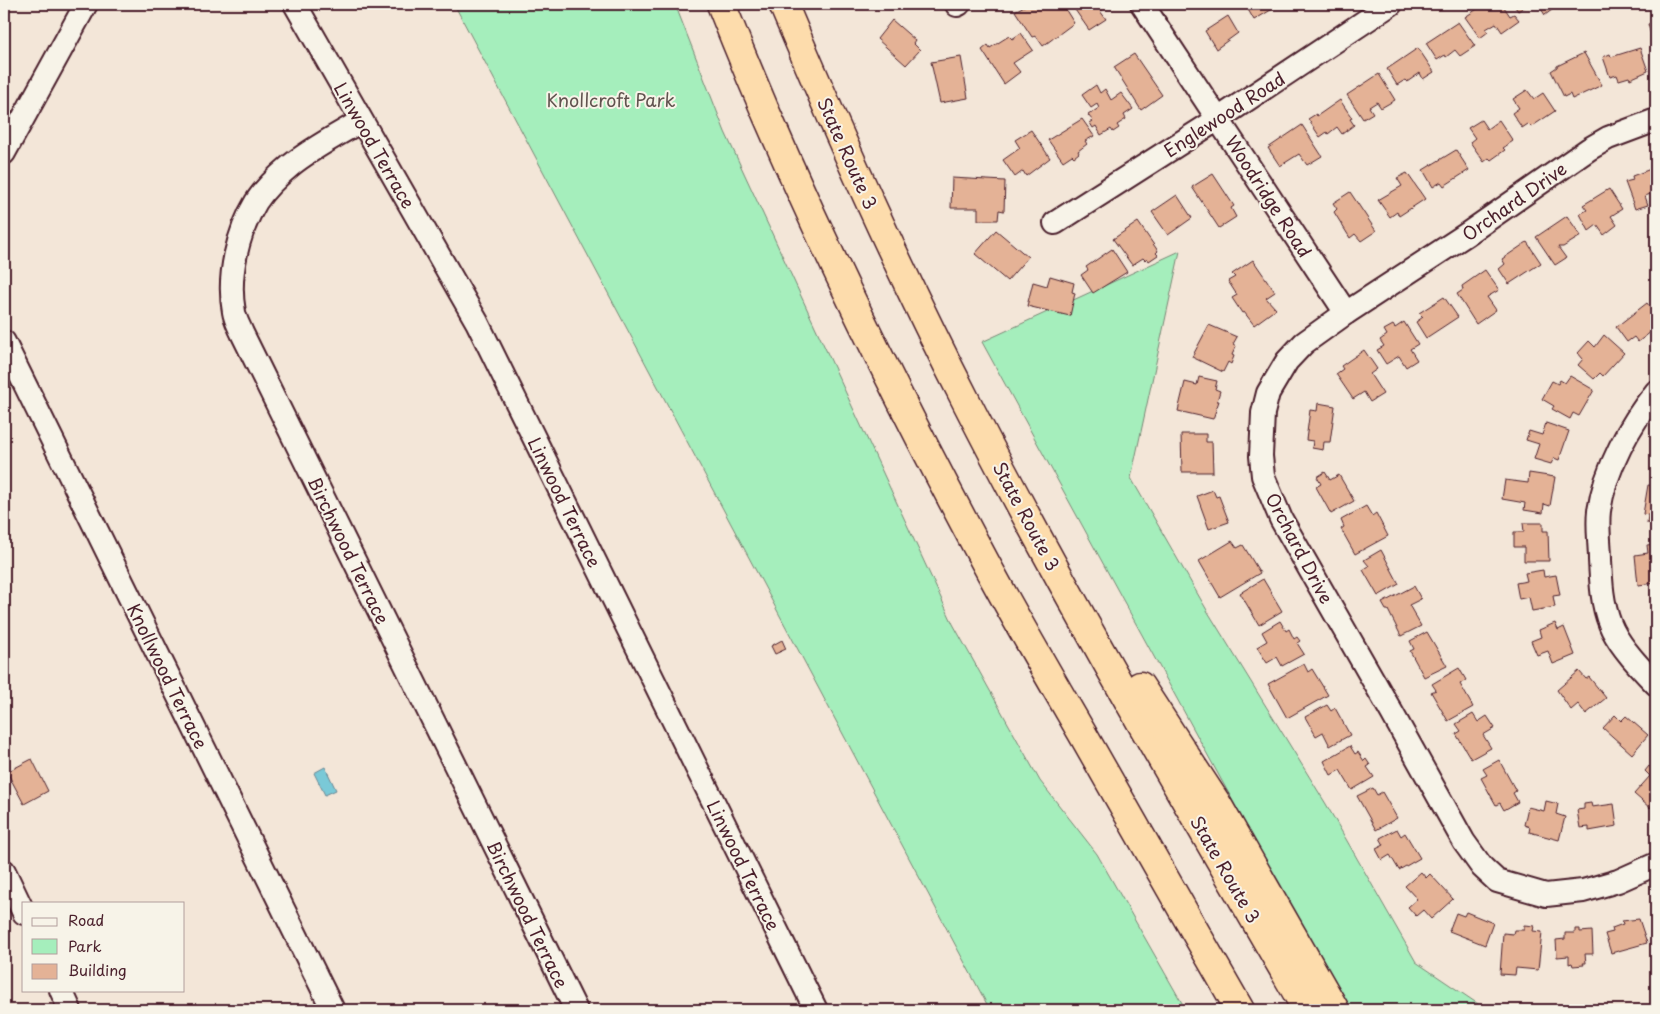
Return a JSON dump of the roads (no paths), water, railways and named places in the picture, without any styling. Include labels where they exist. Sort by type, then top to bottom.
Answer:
[{"type":"highway","points":[[720,4],[754,86],[816,224],[876,352],[919,437],[990,571],[1240,1010]]},
{"type":"highway","name":"State Route 3","points":[[783,4],[837,131],[900,268],[1002,471],[1106,660],[1306,1010]]},
{"type":"highway","points":[[1002,471],[1217,804],[1335,1010]]},
{"type":"street","name":"Linwood Terrace","points":[[295,4],[476,322],[816,1010]]},
{"type":"street","name":"Woodridge Road","points":[[1142,4],[1346,313]]},
{"type":"street","name":"Englewood Road","points":[[1055,223],[1218,119],[1391,4]]},
{"type":"street","points":[[4,154],[81,5]]},
{"type":"street","name":"Orchard Drive","points":[[1656,120],[1608,138],[1589,149],[1467,234],[1346,313],[1298,349],[1287,361],[1268,393],[1263,413],[1260,456],[1263,476],[1281,519],[1464,842],[1482,867],[1497,881],[1546,895],[1583,891],[1618,881],[1656,864]]},
{"type":"street","name":"Birchwood Terrace","points":[[361,121],[291,164],[269,184],[256,202],[244,228],[237,252],[232,285],[234,312],[242,333],[576,1010]]},
{"type":"street","name":"Knollwood Terrace","points":[[4,342],[333,1010]]},
{"type":"street","points":[[1656,392],[1630,429],[1611,468],[1603,489],[1598,512],[1601,590],[1610,625],[1634,662],[1656,684]]},
{"type":"street","points":[[4,871],[22,909]]},
{"type":"street","points":[[61,992],[70,1010]]},
{"type":"water","points":[[325,767],[336,790],[325,795],[314,773]]},
{"type":"park label","name":"Knollcroft Park","points":[[611,99]]}]
